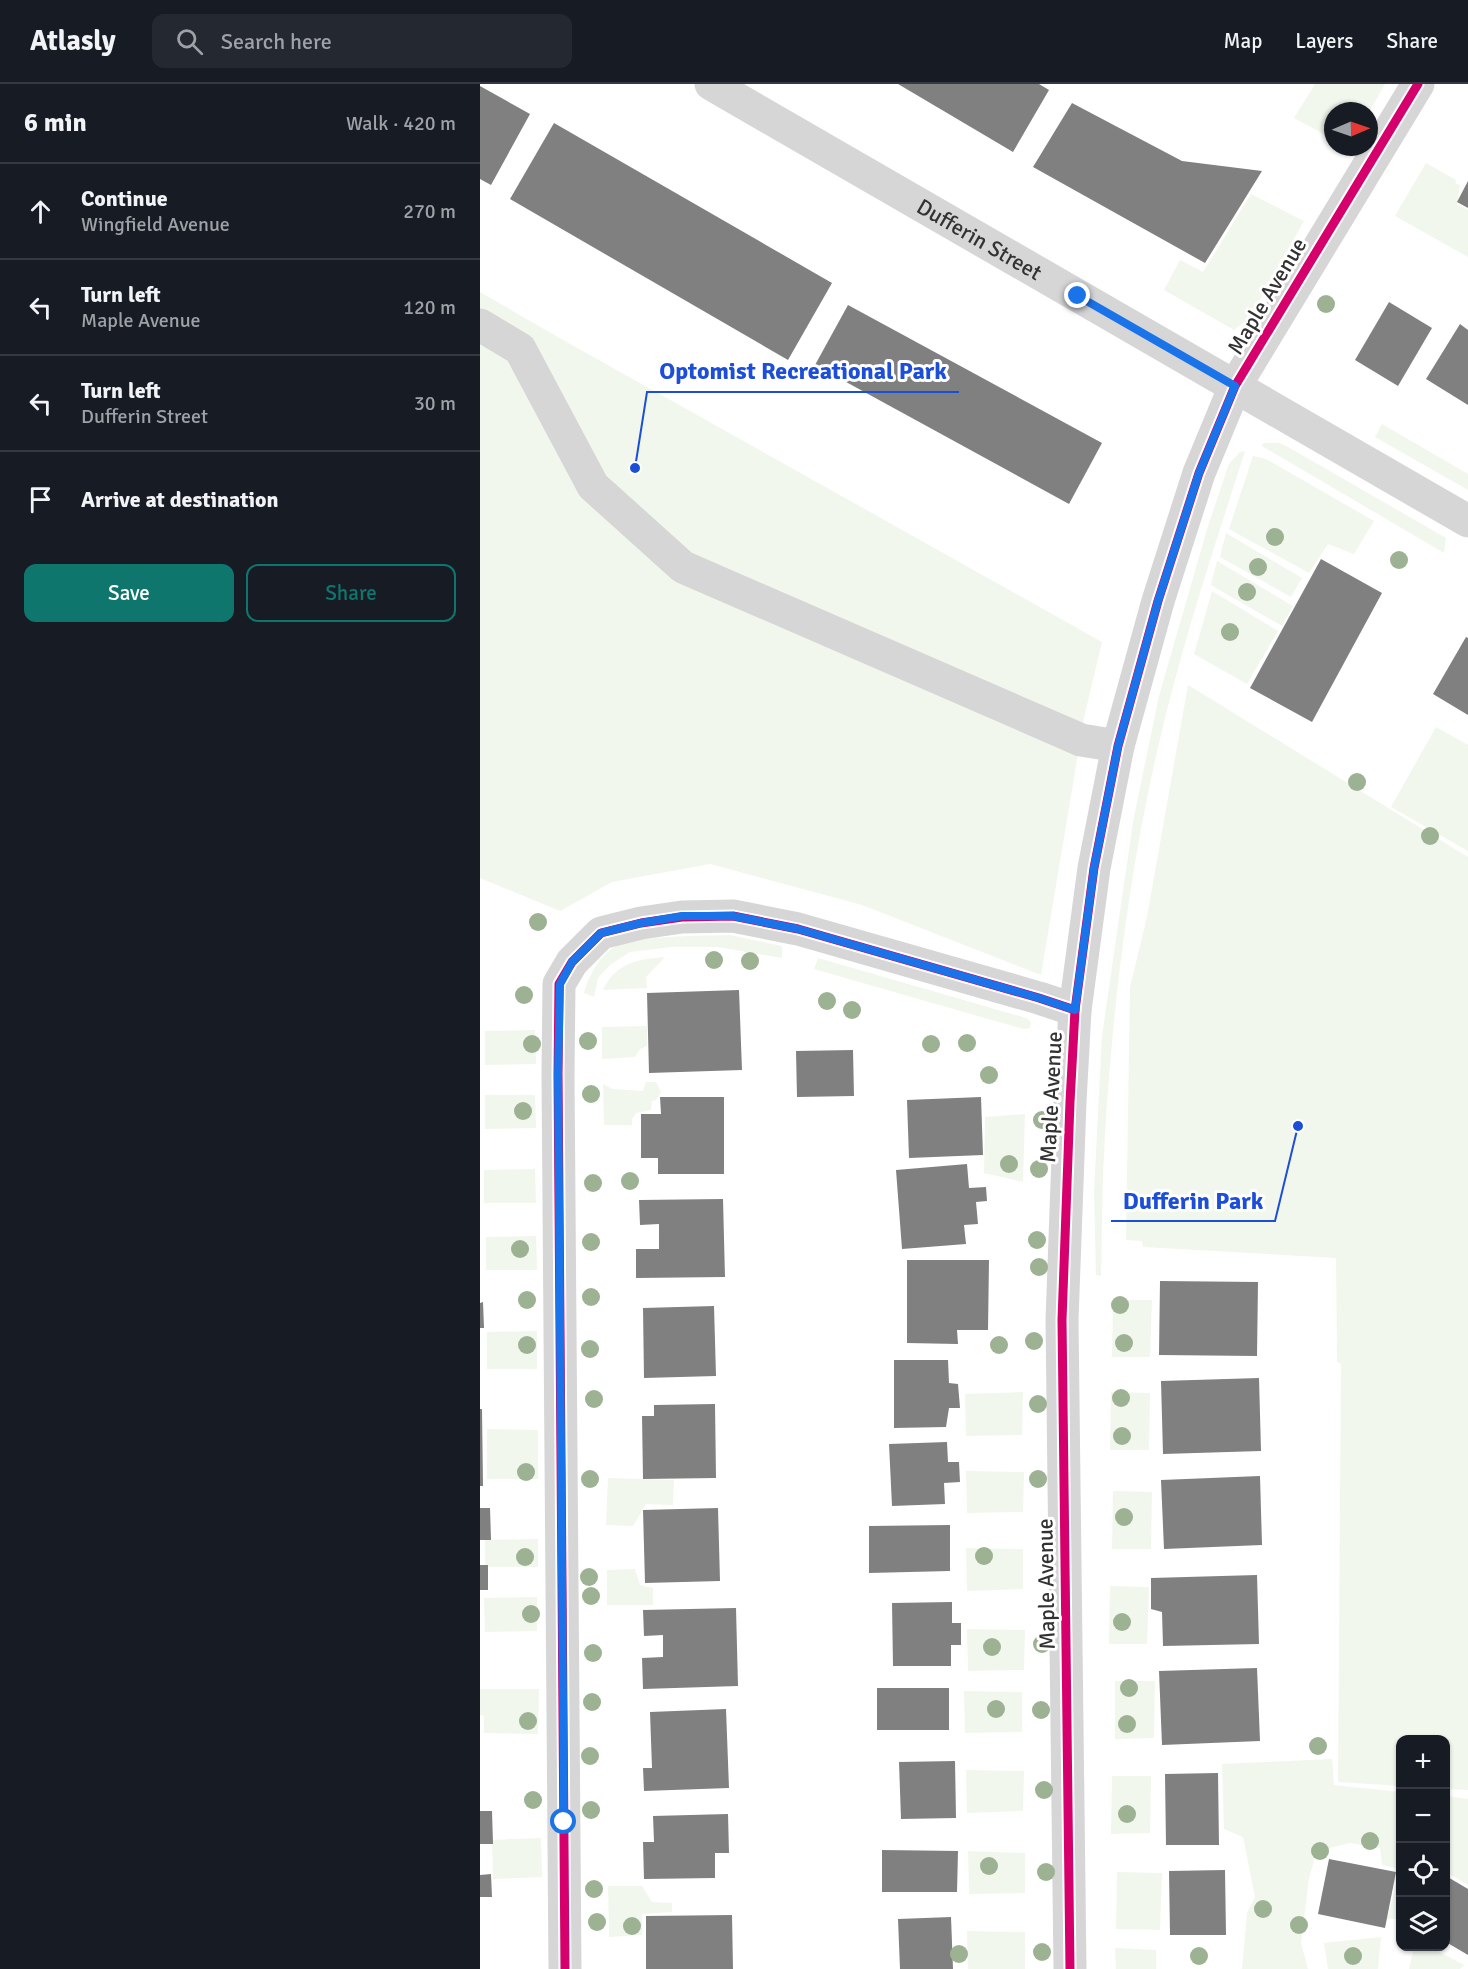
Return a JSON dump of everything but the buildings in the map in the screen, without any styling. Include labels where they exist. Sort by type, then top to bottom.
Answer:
[{"type":"street","name":"Dufferin Street","points":[[711,84],[1468,521]]},
{"type":"street","name":"Maple Avenue","points":[[1070,1969],[1062,1320],[1075,1010],[1094,868],[1118,746],[1158,601],[1192,494],[1235,386],[1418,84]]},
{"type":"street","points":[[480,325],[520,349],[593,486],[682,567],[1082,741],[1118,746]]},
{"type":"street","points":[[565,1969],[558,1052],[560,984],[572,962],[601,933],[682,916],[733,916],[798,929],[1075,1010]]},
{"type":"shaded area","points":[[1315,84],[1385,84],[1375,102],[1324,102],[1324,134],[1294,118]]},
{"type":"shaded area","points":[[1426,163],[1456,180],[1455,183],[1460,185],[1457,204],[1468,210],[1468,257],[1395,216]]},
{"type":"shaded area","points":[[1251,194],[1304,221],[1250,317],[1234,330],[1164,290],[1180,260],[1203,272]]},
{"type":"shaded area","points":[[480,292],[1102,642],[1084,718],[1041,975],[862,905],[710,864],[612,882],[560,911],[480,878]]},
{"type":"shaded area","points":[[1382,424],[1468,474],[1468,490],[1375,437]]},
{"type":"shaded area","points":[[1263,443],[1279,443],[1288,447],[1446,538],[1444,553],[1262,446]]},
{"type":"shaded area","points":[[1245,451],[1178,669],[1148,791],[1139,840],[1124,938],[1108,1086],[1101,1276],[1096,1275],[1094,1191],[1102,1036],[1133,822],[1159,696],[1208,526],[1229,464],[1240,452]]},
{"type":"shaded area","points":[[1253,456],[1266,459],[1374,521],[1354,554],[1328,544],[1309,573],[1229,529]]},
{"type":"shaded area","points":[[1226,533],[1302,578],[1291,597],[1220,557]]},
{"type":"shaded area","points":[[1217,561],[1293,606],[1282,626],[1211,585]]},
{"type":"shaded area","points":[[1212,591],[1278,631],[1247,684],[1194,654]]},
{"type":"shaded area","points":[[1188,685],[1468,857],[1468,1790],[1450,1789],[1450,1735],[1396,1735],[1396,1786],[1338,1782],[1341,1364],[1337,1362],[1336,1258],[1143,1247],[1142,1241],[1126,1240],[1130,987],[1147,917]]},
{"type":"shaded area","points":[[1436,727],[1468,745],[1468,851],[1391,807]]},
{"type":"shaded area","points":[[730,935],[782,946],[782,958],[718,947],[672,947],[630,952],[610,965],[598,978],[594,997],[584,993],[591,973],[599,962],[608,951],[623,943],[652,938]]},
{"type":"shaded area","points":[[665,957],[646,977],[647,988],[603,990],[614,974],[628,964]]},
{"type":"shaded area","points":[[818,958],[1026,1018],[1031,1022],[1030,1028],[1023,1029],[814,969]]},
{"type":"shaded area","points":[[647,1026],[647,1046],[640,1049],[635,1057],[602,1059],[602,1027]]},
{"type":"shaded area","points":[[535,1030],[536,1064],[485,1065],[485,1031]]},
{"type":"shaded area","points":[[646,1082],[656,1082],[661,1092],[656,1100],[652,1101],[651,1110],[636,1113],[632,1119],[632,1125],[604,1125],[603,1084],[613,1089],[643,1091]]},
{"type":"shaded area","points":[[485,1095],[535,1095],[536,1128],[485,1129]]},
{"type":"shaded area","points":[[1025,1114],[1023,1182],[984,1173],[985,1117]]},
{"type":"shaded area","points":[[535,1169],[536,1203],[484,1203],[484,1170]]},
{"type":"shaded area","points":[[536,1236],[537,1270],[486,1270],[486,1237]]},
{"type":"shaded area","points":[[1113,1300],[1152,1300],[1150,1357],[1112,1357]]},
{"type":"shaded area","points":[[537,1331],[537,1369],[487,1369],[487,1332]]},
{"type":"shaded area","points":[[1023,1392],[1022,1435],[966,1436],[965,1394]]},
{"type":"shaded area","points":[[1111,1392],[1150,1393],[1149,1450],[1110,1450]]},
{"type":"shaded area","points":[[487,1429],[538,1430],[538,1479],[487,1479]]},
{"type":"shaded area","points":[[966,1471],[1024,1472],[1023,1512],[967,1513]]},
{"type":"shaded area","points":[[608,1478],[674,1480],[673,1505],[646,1504],[633,1526],[606,1525]]},
{"type":"shaded area","points":[[1113,1491],[1152,1492],[1151,1549],[1112,1549]]},
{"type":"shaded area","points":[[538,1539],[538,1567],[485,1567],[485,1540]]},
{"type":"shaded area","points":[[966,1548],[1023,1549],[1023,1589],[967,1591]]},
{"type":"shaded area","points":[[635,1569],[640,1585],[653,1588],[653,1605],[607,1605],[607,1570]]},
{"type":"shaded area","points":[[1110,1586],[1149,1587],[1147,1644],[1109,1644]]},
{"type":"shaded area","points":[[537,1597],[537,1631],[485,1632],[484,1598]]},
{"type":"shaded area","points":[[967,1629],[1025,1630],[1024,1670],[968,1671]]},
{"type":"shaded area","points":[[1115,1681],[1155,1681],[1154,1738],[1115,1739]]},
{"type":"shaded area","points":[[480,1689],[539,1689],[538,1734],[484,1733],[484,1716],[480,1715]]},
{"type":"shaded area","points":[[964,1691],[1022,1692],[1022,1732],[965,1733]]},
{"type":"shaded area","points":[[1332,1759],[1334,1785],[1396,1792],[1396,1868],[1382,1865],[1380,1848],[1350,1843],[1317,1851],[1309,1878],[1301,1943],[1308,1969],[1242,1969],[1247,1913],[1255,1897],[1243,1837],[1224,1829],[1222,1764]]},
{"type":"shaded area","points":[[966,1770],[1024,1771],[1023,1811],[967,1813]]},
{"type":"shaded area","points":[[1112,1776],[1151,1776],[1150,1833],[1111,1834]]},
{"type":"shaded area","points":[[1450,1797],[1468,1799],[1468,1885],[1450,1874]]},
{"type":"shaded area","points":[[541,1838],[542,1877],[493,1879],[492,1840]]},
{"type":"shaded area","points":[[968,1851],[1025,1853],[1025,1893],[969,1894]]},
{"type":"shaded area","points":[[1117,1872],[1162,1873],[1160,1930],[1116,1929]]},
{"type":"shaded area","points":[[1396,1884],[1396,1919],[1387,1919]]},
{"type":"shaded area","points":[[608,1886],[642,1886],[652,1902],[672,1903],[672,1912],[642,1914],[642,1935],[609,1937]]},
{"type":"shaded area","points":[[967,1931],[1025,1932],[1025,1969],[968,1969]]},
{"type":"shaded area","points":[[1381,1937],[1378,1969],[1328,1969],[1324,1943]]},
{"type":"shaded area","points":[[1115,1948],[1156,1950],[1156,1969],[1116,1969]]},
{"type":"shaded area","points":[[1413,1951],[1438,1951],[1464,1965],[1460,1969],[1409,1969]]},
{"type":"cycle path","points":[[1070,1969],[1062,1320],[1075,1010],[1094,868],[1118,746],[1158,601],[1199,473],[1235,386],[1418,84]]},
{"type":"cycle path","points":[[565,1969],[559,984],[572,962],[601,933],[641,923],[682,917],[733,916],[798,929],[1075,1010]]},
{"type":"place","name":"Optomist Recreational Park","points":[[635,468]]},
{"type":"place","name":"Dufferin Park","points":[[1298,1126]]},
{"type":"route","points":[[564,1822],[558,1074],[560,984],[572,962],[601,933],[682,916],[733,916],[798,929],[1075,1010],[1094,868],[1118,746],[1158,601],[1199,473],[1235,386],[1078,296]]}]
